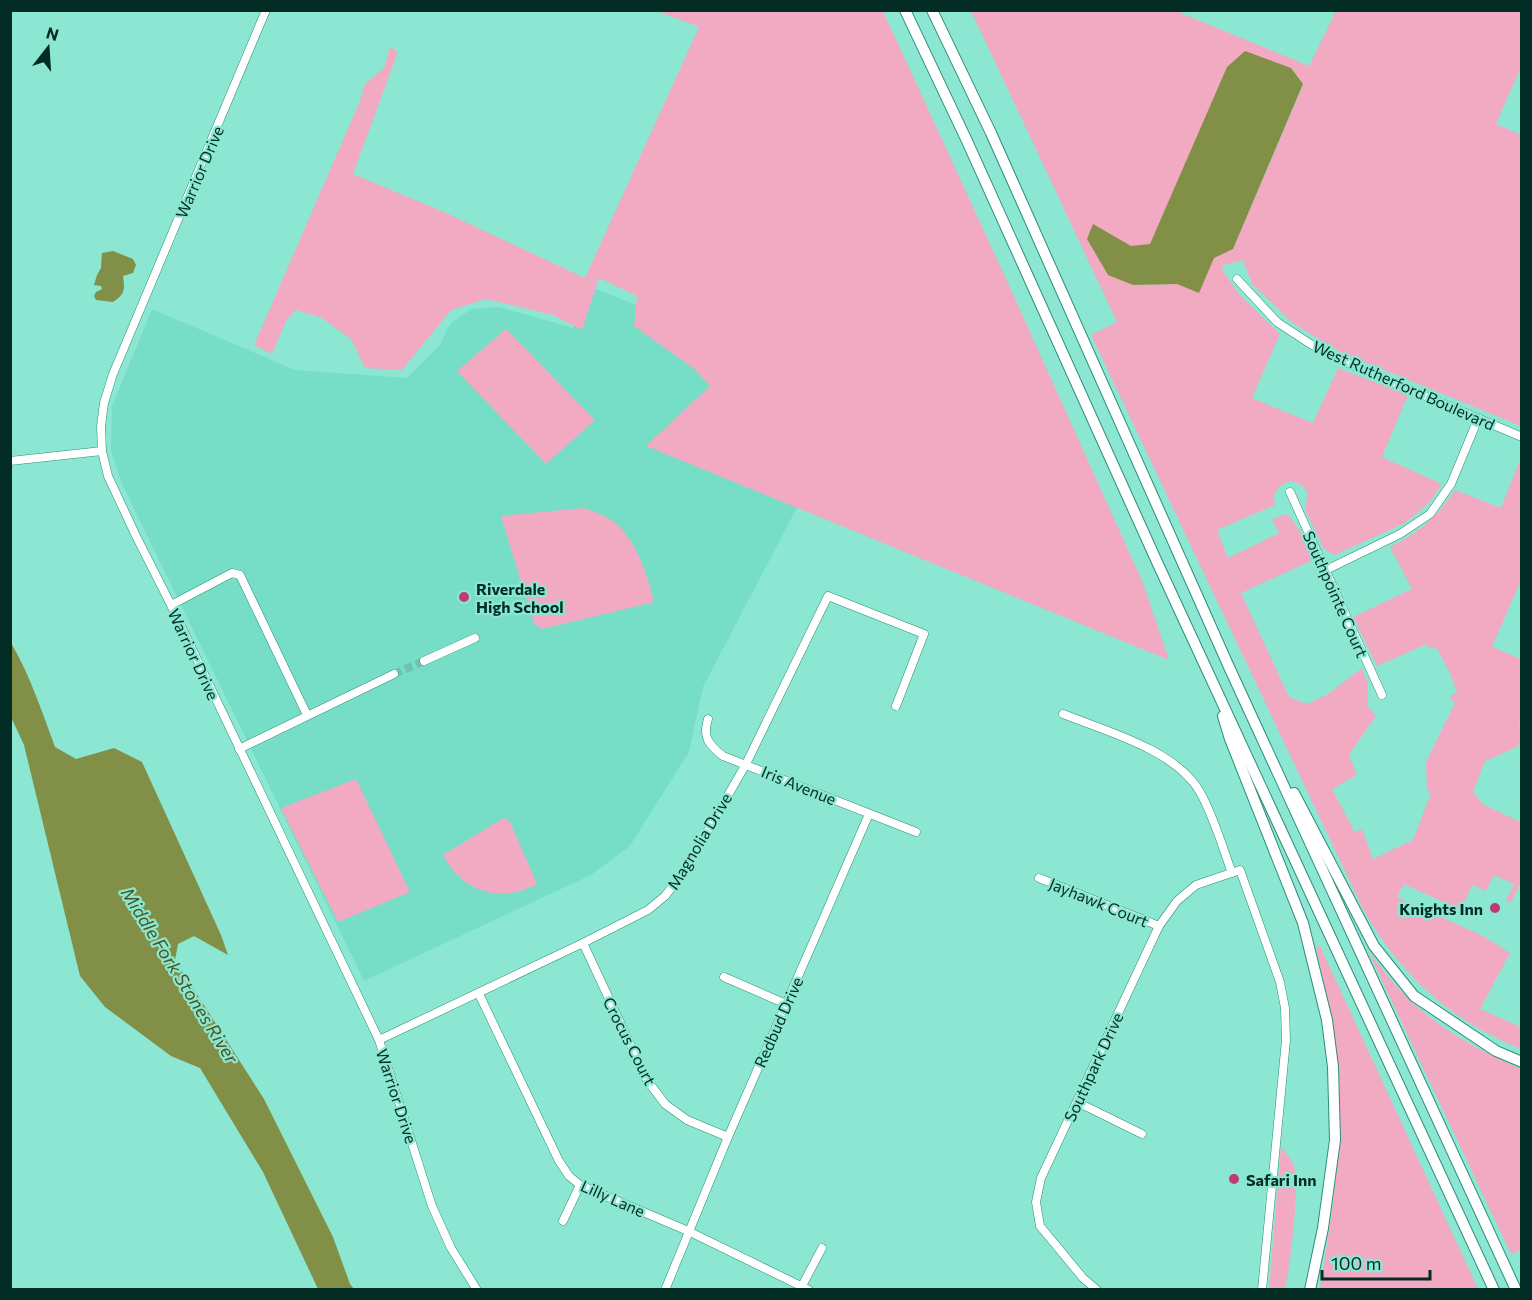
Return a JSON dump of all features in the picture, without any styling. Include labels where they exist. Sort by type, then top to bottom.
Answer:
[{"type":"highway","points":[[905,10],[1494,1290]]},
{"type":"highway","points":[[932,10],[996,144],[1229,667],[1516,1290]]},
{"type":"highway","points":[[1229,667],[1374,946],[1414,996],[1496,1051],[1521,1062]]},
{"type":"highway","points":[[1212,679],[1230,739],[1303,923],[1327,1020],[1333,1067],[1335,1140],[1323,1228],[1310,1290]]},
{"type":"street","name":"Warrior Drive","points":[[266,10],[113,374],[104,403],[101,426],[102,451],[108,476],[121,506],[171,604],[379,1040],[432,1206],[451,1248],[477,1290]]},
{"type":"street","name":"West Rutherford Boulevard","points":[[1237,279],[1276,322],[1312,345],[1345,362],[1521,437]]},
{"type":"street","points":[[1326,570],[1400,534],[1430,514],[1451,484],[1478,418]]},
{"type":"street","points":[[10,461],[102,451]]},
{"type":"street","name":"Southpointe Court","points":[[1290,492],[1382,695]]},
{"type":"street","points":[[171,604],[232,573],[240,575],[307,715]]},
{"type":"street","name":"Magnolia Drive","points":[[379,1040],[583,943],[648,910],[665,896],[685,870],[746,764],[828,596],[924,634],[896,706]]},
{"type":"street","points":[[424,661],[475,638]]},
{"type":"street","points":[[239,749],[394,674]]},
{"type":"street","points":[[1063,714],[1170,760],[1190,778],[1200,792],[1236,872],[1280,982],[1285,1008],[1286,1040],[1262,1290]]},
{"type":"street","name":"Iris Avenue","points":[[708,719],[706,739],[711,747],[723,756],[916,832]]},
{"type":"street","name":"Redbud Drive","points":[[665,1290],[728,1137],[869,814]]},
{"type":"street","name":"Southpark Drive","points":[[1097,1290],[1083,1278],[1040,1226],[1036,1202],[1041,1178],[1159,926],[1177,901],[1196,885],[1236,872]]},
{"type":"street","name":"Jayhawk Court","points":[[1039,878],[1159,926]]},
{"type":"street","name":"Crocus Court","points":[[583,943],[647,1080],[665,1104],[687,1120],[728,1137]]},
{"type":"street","points":[[724,977],[786,1004]]},
{"type":"street","name":"Lilly Lane","points":[[479,994],[559,1161],[569,1176],[580,1185],[688,1232],[806,1288]]},
{"type":"street","points":[[1077,1102],[1142,1134]]},
{"type":"street","points":[[563,1221],[580,1185]]},
{"type":"street","points":[[806,1288],[822,1248]]},
{"type":"shaded area","points":[[657,11],[883,11],[1143,583],[1169,660],[646,446],[710,386],[693,368],[634,326],[637,296],[599,278],[582,330],[553,315],[486,299],[451,310],[402,370],[365,368],[351,339],[322,318],[296,310],[286,321],[272,354],[254,345],[360,101],[365,84],[384,68],[390,47],[398,52],[353,174],[444,212],[585,278],[699,27]]},
{"type":"shaded area","points":[[971,11],[1176,11],[1309,66],[1336,11],[1521,11],[1521,67],[1496,124],[1521,135],[1521,426],[1340,352],[1294,324],[1252,284],[1243,260],[1224,265],[1222,270],[1240,295],[1280,334],[1252,398],[1313,423],[1338,368],[1408,395],[1382,457],[1442,484],[1429,503],[1405,523],[1335,555],[1324,549],[1305,510],[1308,492],[1300,484],[1290,481],[1280,486],[1274,494],[1275,505],[1217,530],[1228,558],[1279,533],[1272,519],[1287,514],[1296,524],[1305,542],[1313,560],[1241,593],[1289,697],[1307,704],[1328,694],[1362,668],[1368,684],[1368,707],[1376,716],[1349,755],[1357,775],[1332,789],[1355,832],[1362,829],[1373,859],[1413,840],[1431,793],[1427,790],[1426,762],[1455,703],[1450,698],[1451,695],[1457,693],[1450,673],[1436,647],[1430,649],[1427,644],[1377,666],[1353,617],[1412,589],[1390,547],[1427,523],[1455,490],[1501,508],[1521,457],[1521,580],[1492,647],[1521,659],[1522,718],[1519,727],[1521,742],[1515,748],[1485,761],[1473,792],[1484,805],[1521,822],[1521,882],[1511,903],[1506,900],[1514,884],[1494,875],[1486,891],[1472,885],[1463,906],[1470,909],[1467,913],[1404,884],[1397,897],[1483,936],[1510,953],[1480,1009],[1521,1027],[1521,1049],[1472,1024],[1450,1010],[1430,993],[1394,955],[1363,909],[1091,335],[1117,322]],"holes":[[[1291,68],[1303,85],[1233,249],[1214,258],[1207,272],[1177,284],[1133,285],[1087,239],[1093,225],[1131,246],[1150,245],[1157,228]]]},
{"type":"shaded area","name":"Riverdale High School","points":[[589,286],[856,395],[703,687],[689,752],[630,846],[591,875],[364,981],[121,482],[111,450],[112,406],[152,309],[295,370],[407,378],[439,346],[451,323],[471,309],[499,307],[573,328]]},
{"type":"shaded area","points":[[506,329],[595,420],[546,464],[457,371]]},
{"type":"shaded area","points":[[584,508],[611,520],[629,538],[645,570],[654,602],[542,629],[534,624],[501,516]]},
{"type":"shaded area","points":[[356,779],[410,892],[338,922],[281,808]]},
{"type":"shaded area","points":[[506,818],[510,822],[537,884],[510,893],[484,891],[461,878],[443,855]]},
{"type":"shaded area","points":[[1320,946],[1478,1289],[1320,1289],[1335,1190],[1339,1106],[1333,1038],[1316,947]]},
{"type":"shaded area","points":[[1368,951],[1410,1001],[1439,1025],[1487,1053],[1521,1069],[1521,1250],[1511,1254]]},
{"type":"shaded area","points":[[1281,1146],[1294,1166],[1296,1176],[1294,1227],[1285,1289],[1269,1289]]},
{"type":"water","points":[[1245,51],[1291,68],[1303,84],[1233,249],[1214,258],[1199,293],[1177,284],[1133,285],[1108,275],[1087,239],[1093,224],[1131,246],[1150,244],[1227,67]]},
{"type":"water","points":[[113,251],[133,259],[136,265],[133,273],[123,276],[123,291],[117,299],[113,302],[96,300],[94,296],[96,292],[102,289],[101,286],[94,285],[101,268],[102,253]]},
{"type":"water","name":"Middle Fork Stones River","points":[[11,643],[30,681],[55,747],[76,759],[114,748],[142,762],[228,955],[194,936],[178,944],[175,960],[264,1099],[333,1237],[350,1284],[354,1289],[318,1289],[263,1172],[200,1068],[171,1056],[105,1007],[80,976],[24,745],[11,717]]},
{"type":"tunnel","points":[[394,674],[424,661]]},
{"type":"place","name":"Riverdale High School","points":[[464,597]]},
{"type":"place","name":"Knights Inn","points":[[1495,908]]},
{"type":"place","name":"Safari Inn","points":[[1234,1179]]}]
